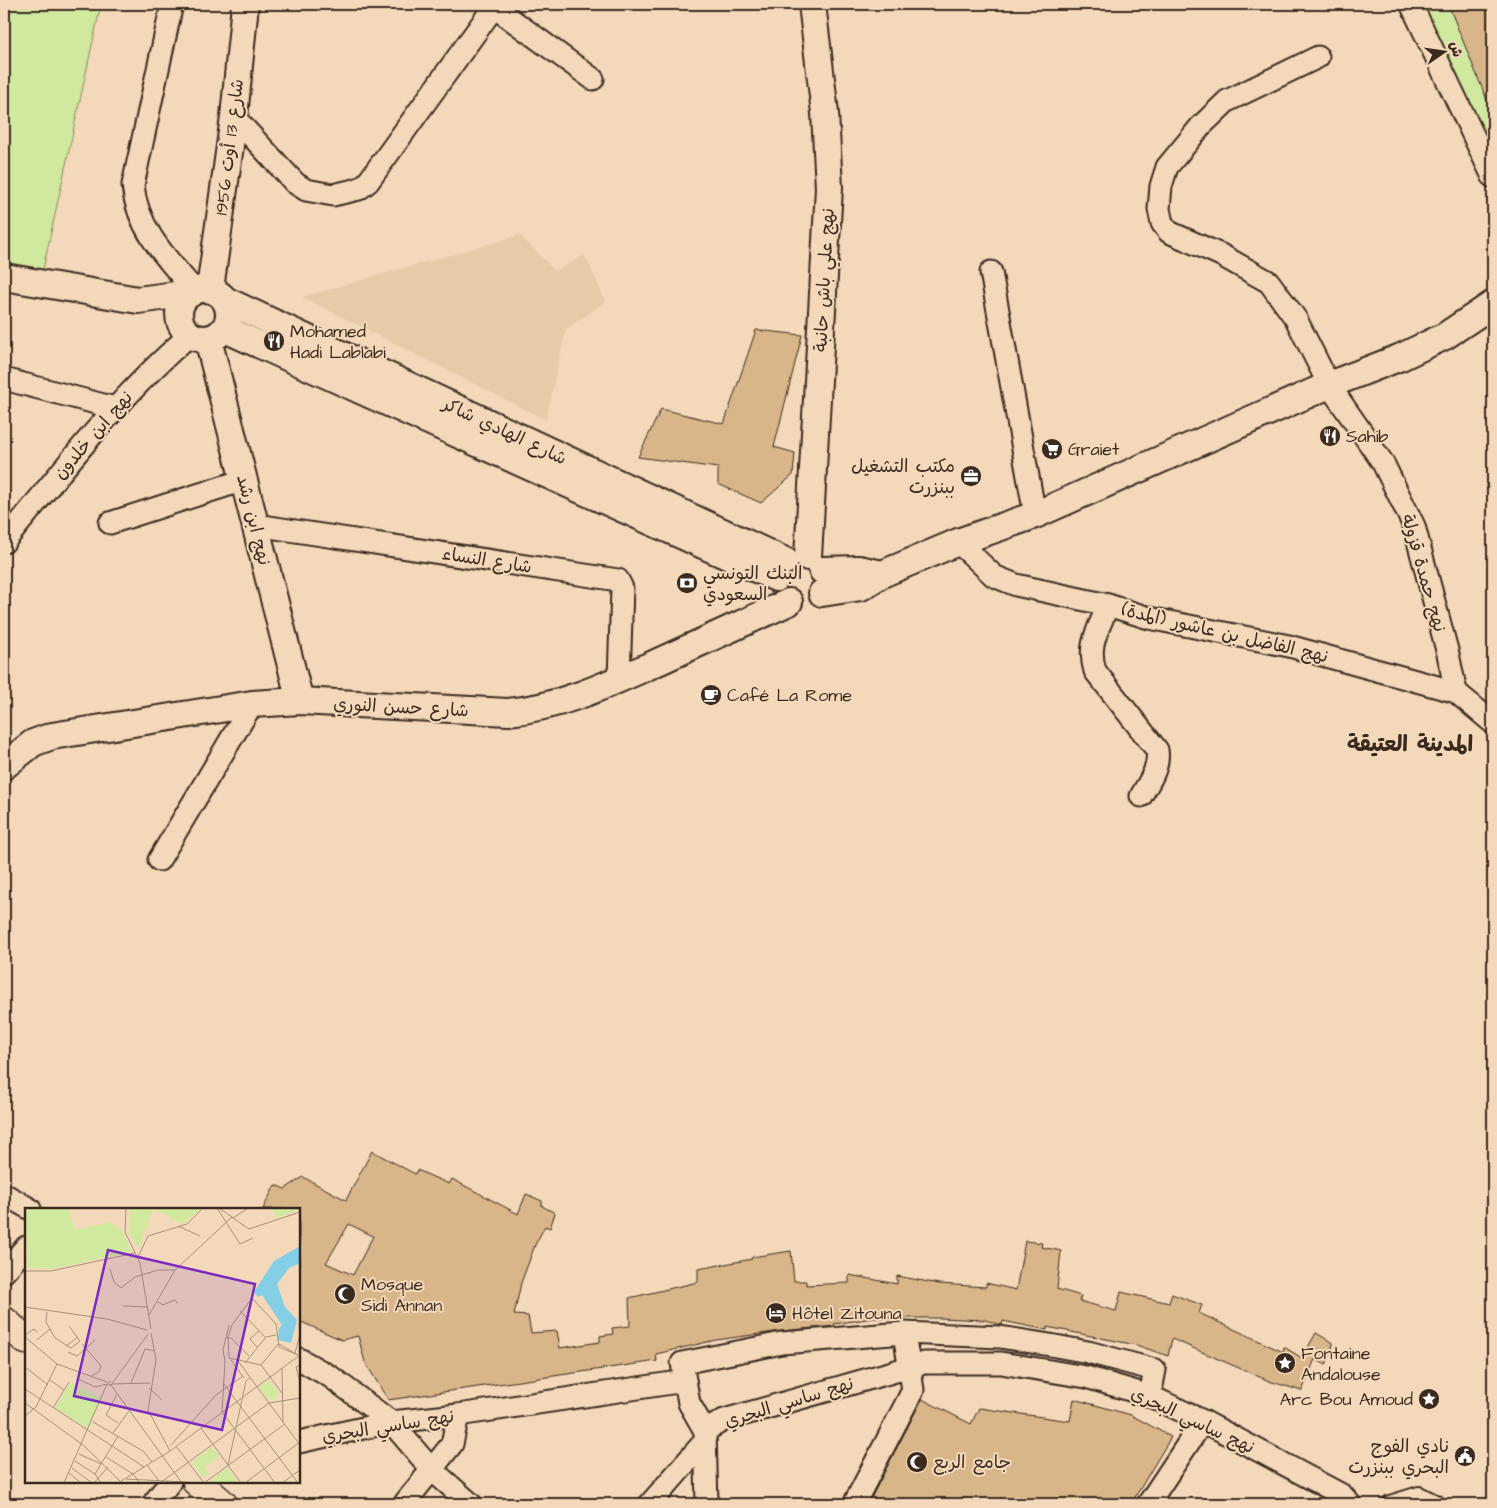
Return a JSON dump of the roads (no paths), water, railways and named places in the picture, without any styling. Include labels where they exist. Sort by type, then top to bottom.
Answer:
[{"type":"main road","points":[[4,1321],[25,1339]]},
{"type":"main road","points":[[198,1483],[223,1504]]},
{"type":"street","points":[[172,4],[133,185],[134,201],[139,217],[163,255],[205,293],[229,310],[228,320],[201,332],[180,318],[180,308],[184,300],[205,293]]},
{"type":"street","name":"شارع 13 أوت 1956","points":[[205,293],[234,117],[245,4]]},
{"type":"street","name":"نهج علي باش حانبة","points":[[803,572],[828,188],[825,113],[812,4]]},
{"type":"street","points":[[1411,4],[1493,177]]},
{"type":"street","points":[[234,117],[295,184],[320,194],[333,195],[359,190],[368,182],[493,5],[593,79]]},
{"type":"street","name":"نهج حمدة قزولة","points":[[1318,57],[1226,101],[1201,126],[1167,168],[1161,186],[1159,209],[1162,222],[1168,232],[1222,255],[1269,282],[1296,319],[1329,385],[1383,463],[1414,526],[1448,654],[1456,692]]},
{"type":"street","points":[[991,272],[1035,515]]},
{"type":"street","points":[[4,277],[138,300],[205,293]]},
{"type":"street","name":"شارع الهادي شاكر","points":[[205,293],[803,572]]},
{"type":"street","name":"شارع الهادي شاكر","points":[[138,300],[201,332],[803,572]]},
{"type":"street","points":[[803,572],[861,587],[882,574],[958,542],[1035,515],[1329,385],[1401,357],[1445,336],[1493,305]]},
{"type":"street","name":"نهج ابن خلدون","points":[[4,542],[115,408],[160,361],[201,332]]},
{"type":"street","name":"نهج ابن رشد","points":[[201,332],[244,480],[300,701]]},
{"type":"street","points":[[4,379],[115,408]]},
{"type":"street","points":[[110,523],[244,480]]},
{"type":"street","name":"شارع النساء","points":[[256,525],[618,580],[622,588],[619,679]]},
{"type":"street","name":"نهج الفاضل بن عاشور (المدة)","points":[[958,542],[994,576],[1009,582],[1108,605],[1149,618],[1290,646],[1456,692],[1493,723]]},
{"type":"street","points":[[803,572],[817,599],[803,605],[789,602],[781,596],[803,572]]},
{"type":"street","name":"شارع حسن النوري","points":[[4,766],[33,743],[52,736],[85,729],[252,704],[300,701],[508,712],[531,710],[564,701],[619,679],[789,602]]},
{"type":"street","points":[[1108,605],[1090,649],[1091,658],[1095,672],[1157,750],[1156,767],[1141,796]]},
{"type":"street","points":[[159,860],[252,704]]},
{"type":"street","points":[[4,1194],[28,1208]]},
{"type":"street","points":[[4,1272],[25,1248]]},
{"type":"street","points":[[854,1504],[914,1390],[904,1333]]},
{"type":"street","points":[[684,1372],[782,1343],[904,1333],[1000,1337],[1088,1352],[1155,1370],[1150,1396]]},
{"type":"street","points":[[300,1360],[331,1377],[391,1422],[432,1470],[471,1504]]},
{"type":"street","name":"نهج ساسي البحري","points":[[705,1436],[724,1420],[911,1366],[924,1363],[1009,1364],[1086,1377],[1150,1396],[1203,1421],[1342,1495],[1350,1504]]},
{"type":"street","name":"نهج ساسي البحري","points":[[300,1442],[391,1422],[458,1415],[684,1372],[689,1403],[705,1436],[707,1504]]},
{"type":"street","points":[[404,1504],[452,1444],[458,1415]]},
{"type":"street","points":[[1148,1504],[1203,1421]]},
{"type":"street","points":[[650,1504],[705,1436]]},
{"type":"street","points":[[153,1504],[169,1483]]},
{"type":"street","points":[[1390,1504],[1418,1495],[1437,1504]]},
{"type":"place","name":"Mohamed Hadi Lablabi","points":[[274,341]]},
{"type":"place","name":"Sahib","points":[[1330,436]]},
{"type":"place","name":"Graiet","points":[[1052,449]]},
{"type":"place","name":"مكتب التشغيل ببنزرت","points":[[971,476]]},
{"type":"place","name":"البنك التونسي السعودي","points":[[687,583]]},
{"type":"place","name":"Café La Rome","points":[[711,695]]},
{"type":"place","name":"Mosque Sidi Annan","points":[[345,1294]]},
{"type":"place","name":"Hôtel Zitouna","points":[[776,1313]]},
{"type":"place","name":"Fontaine Andalouse","points":[[1285,1363]]},
{"type":"place","name":"Arc Bou Amoud","points":[[1429,1399]]},
{"type":"place","name":"نادي الفوج البحري ببنزرت","points":[[1465,1456]]},
{"type":"place","name":"جامع الربع","points":[[917,1462]]},
{"type":"district","name":"المدينة العتيقة","points":[[1410,743]]}]
